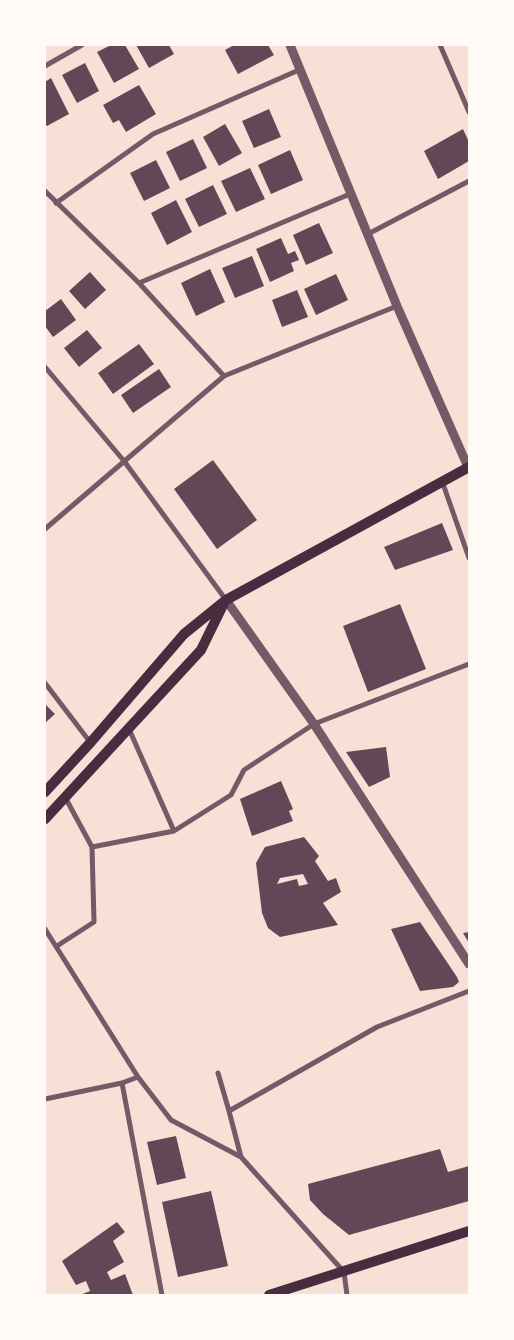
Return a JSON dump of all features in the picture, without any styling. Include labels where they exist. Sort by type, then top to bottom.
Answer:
[{"type":"main road","points":[[45,792],[91,742],[184,634],[226,600],[469,467]]},
{"type":"main road","points":[[45,819],[201,650],[226,600]]},
{"type":"main road","points":[[269,1295],[469,1231]]},
{"type":"street","points":[[45,66],[82,45]]},
{"type":"street","points":[[290,45],[397,306],[469,467]]},
{"type":"street","points":[[440,45],[469,112]]},
{"type":"street","points":[[56,202],[153,134],[299,70]]},
{"type":"street","points":[[368,234],[469,181]]},
{"type":"street","points":[[45,190],[139,283],[224,376]]},
{"type":"street","points":[[139,283],[350,194]]},
{"type":"street","points":[[45,529],[224,376],[397,306]]},
{"type":"street","points":[[46,370],[124,461],[226,600],[314,724],[469,964]]},
{"type":"street","points":[[442,481],[469,558]]},
{"type":"street","points":[[92,847],[174,832],[231,795],[244,770],[314,724],[469,664]]},
{"type":"street","points":[[45,682],[91,742]]},
{"type":"street","points":[[129,729],[174,832]]},
{"type":"street","points":[[57,946],[94,922],[92,847],[65,796]]},
{"type":"street","points":[[45,928],[138,1077],[170,1120],[241,1157],[344,1272],[347,1295]]},
{"type":"street","points":[[229,1111],[377,1027],[469,991]]},
{"type":"street","points":[[218,1073],[241,1157]]},
{"type":"street","points":[[45,1099],[122,1083],[138,1077]]},
{"type":"street","points":[[122,1083],[162,1295]]},
{"type":"building","points":[[111,45],[125,45],[139,69],[114,83],[97,52]]},
{"type":"building","points":[[136,45],[169,45],[174,54],[149,68]]},
{"type":"building","points":[[234,45],[268,45],[274,55],[238,74],[225,50]]},
{"type":"building","points":[[85,63],[99,91],[77,103],[62,75]]},
{"type":"building","points":[[51,78],[69,114],[47,126],[45,124],[45,82]]},
{"type":"building","points":[[139,85],[156,114],[126,132],[119,120],[113,123],[103,105]]},
{"type":"building","points":[[269,109],[281,137],[254,148],[242,121]]},
{"type":"building","points":[[225,124],[242,153],[219,166],[203,137]]},
{"type":"building","points":[[463,129],[469,142],[469,161],[438,179],[424,151]]},
{"type":"building","points":[[193,139],[207,168],[180,181],[166,152]]},
{"type":"building","points":[[290,150],[303,180],[271,194],[258,165]]},
{"type":"building","points":[[156,160],[170,188],[144,201],[130,173]]},
{"type":"building","points":[[250,168],[265,199],[236,212],[221,181]]},
{"type":"building","points":[[213,185],[227,214],[199,227],[185,199]]},
{"type":"building","points":[[176,200],[192,232],[167,245],[151,213]]},
{"type":"building","points":[[319,223],[333,253],[306,265],[293,235]]},
{"type":"building","points":[[281,238],[288,254],[295,251],[299,260],[291,263],[294,271],[270,282],[256,249]]},
{"type":"building","points":[[252,256],[264,286],[235,298],[222,268]]},
{"type":"building","points":[[210,269],[225,302],[196,316],[181,283]]},
{"type":"building","points":[[90,272],[106,290],[85,309],[69,291]]},
{"type":"building","points":[[336,274],[348,300],[316,315],[304,289]]},
{"type":"building","points":[[297,290],[308,317],[282,327],[272,300]]},
{"type":"building","points":[[61,299],[76,320],[53,337],[45,326],[45,311]]},
{"type":"building","points":[[87,330],[102,348],[79,367],[64,348]]},
{"type":"building","points":[[139,344],[154,364],[113,394],[98,373]]},
{"type":"building","points":[[159,369],[171,387],[133,413],[121,395]]},
{"type":"building","points":[[213,460],[257,520],[217,549],[174,489]]},
{"type":"building","points":[[442,523],[453,550],[395,570],[384,547]]},
{"type":"building","points":[[400,604],[426,669],[368,692],[343,626]]},
{"type":"building","points":[[45,704],[55,714],[45,723]]},
{"type":"building","points":[[386,747],[390,777],[369,787],[346,752]]},
{"type":"building","points":[[281,781],[293,809],[289,811],[293,821],[252,836],[240,799]]},
{"type":"building","points":[[304,837],[319,856],[315,861],[328,881],[336,878],[341,892],[323,903],[338,925],[280,937],[268,928],[262,913],[256,863],[265,847]],"holes":[[[303,874],[308,884],[299,886],[297,879],[277,884],[280,878]]]},
{"type":"building","points":[[420,922],[457,977],[459,982],[453,987],[420,991],[391,929]]},
{"type":"building","points":[[469,932],[469,943],[463,933]]},
{"type":"building","points":[[176,1136],[186,1178],[157,1185],[147,1142]]},
{"type":"building","points":[[440,1149],[448,1172],[469,1166],[469,1201],[349,1235],[323,1214],[310,1200],[308,1184]]},
{"type":"building","points":[[211,1191],[228,1266],[178,1277],[162,1202]]},
{"type":"building","points":[[117,1222],[125,1232],[113,1241],[124,1262],[107,1272],[111,1280],[125,1274],[133,1295],[80,1295],[90,1291],[86,1281],[76,1285],[62,1261]]}]
